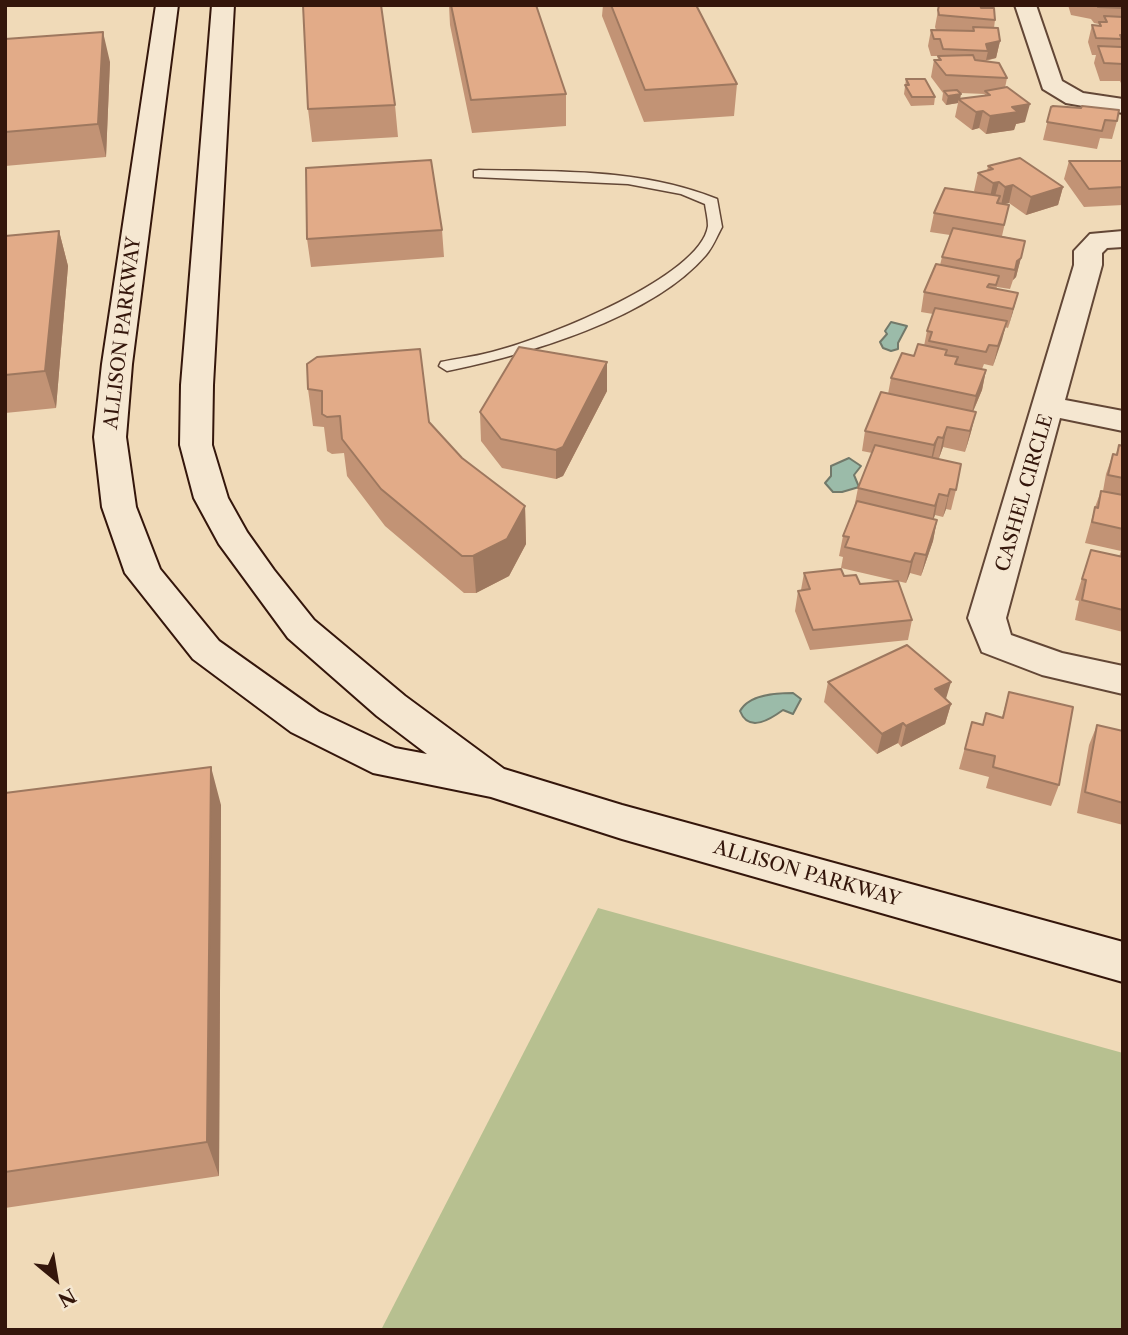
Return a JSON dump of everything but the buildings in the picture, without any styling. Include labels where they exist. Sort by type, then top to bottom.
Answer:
[{"type":"street","name":"ALLISON PARKWAY","points":[[167,5],[117,364],[110,437],[119,507],[143,573],[206,650],[305,722],[387,762],[492,780],[622,822],[1123,962]]},
{"type":"street","name":"ALLISON PARKWAY","points":[[223,5],[197,385],[196,445],[211,498],[231,536],[301,629],[391,706],[492,780]]},
{"type":"street","points":[[1025,5],[1051,84],[1059,93],[1077,100],[1123,106]]},
{"type":"street","name":"CASHEL CIRCLE","points":[[1123,239],[1100,240],[1088,251],[1088,265],[1050,406],[987,618],[995,643],[1056,664],[1123,680]]},
{"type":"street","points":[[1050,406],[1123,421]]},
{"type":"lane","points":[[447,366],[506,354],[621,307],[681,273],[699,256],[710,238],[717,211],[712,202],[675,188],[616,179],[478,174]]},
{"type":"green space","points":[[598,908],[1123,1053],[1123,1330],[381,1330]]},
{"type":"shaded area","points":[[891,322],[907,326],[898,343],[898,349],[891,351],[883,348],[880,342],[887,334],[885,331]]},
{"type":"shaded area","points":[[849,458],[861,466],[854,475],[859,487],[833,492],[825,483],[831,476],[831,466]]},
{"type":"shaded area","points":[[793,693],[801,699],[793,714],[783,710],[767,720],[755,723],[744,718],[740,711],[744,705],[757,698]]}]
